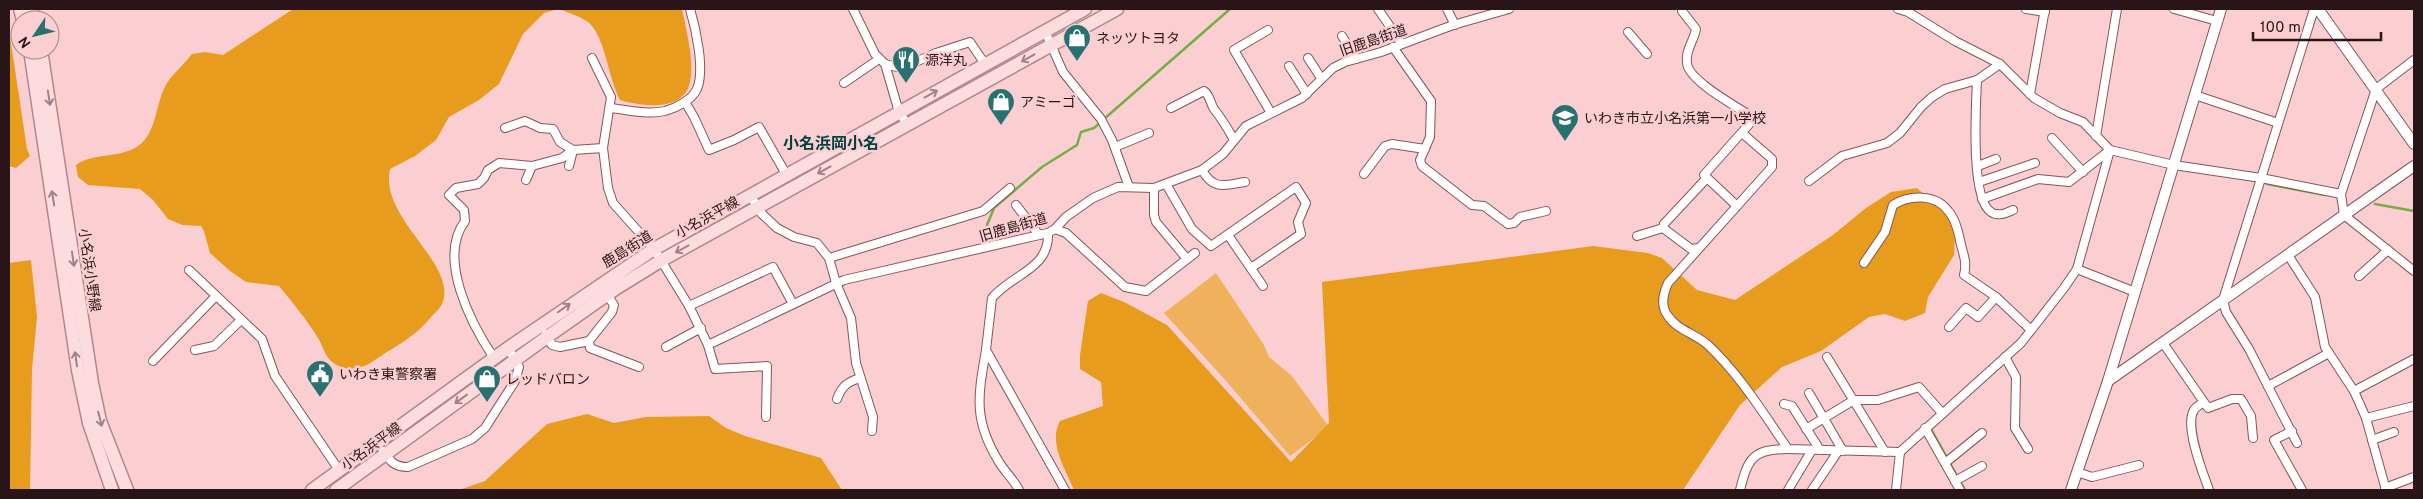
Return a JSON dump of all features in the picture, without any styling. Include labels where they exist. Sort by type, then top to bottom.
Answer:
[{"type":"main road","name":"鹿島街道","points":[[312,490],[540,325],[654,248],[1085,9]]},
{"type":"main road","name":"小名浜平線","points":[[336,490],[547,337],[607,295],[662,260],[1117,9]]},
{"type":"main road","name":"小名浜小野線","points":[[32,60],[78,370],[89,423],[104,472],[112,490]]},
{"type":"main road","name":"小名浜小野線","points":[[43,60],[80,305],[100,421],[127,490]]},
{"type":"street","points":[[611,108],[666,111],[685,102],[696,90],[699,80],[699,58],[690,9]]},
{"type":"street","points":[[853,9],[871,48],[882,62],[899,112],[907,124]]},
{"type":"street","points":[[1378,9],[1402,44]]},
{"type":"street","points":[[1447,9],[1455,25]]},
{"type":"street","name":"旧鹿島街道","points":[[708,345],[836,283],[1052,231],[1066,217],[1093,198],[1118,187],[1154,188],[1202,170],[1224,154],[1246,126],[1307,94],[1333,68],[1489,12],[1510,9]]},
{"type":"street","points":[[1682,9],[1682,12],[1696,29],[1694,37],[1687,48],[1686,64],[1691,75],[1749,115],[1751,122],[1704,175],[1706,179],[1737,206]]},
{"type":"street","points":[[1898,9],[1910,10],[1955,41],[2000,64],[2030,94],[2060,113],[2083,122],[2110,150],[2174,165],[2261,178],[2341,194]]},
{"type":"street","points":[[2026,9],[2045,10],[2030,94]]},
{"type":"street","points":[[2096,136],[2117,9]]},
{"type":"street","points":[[2174,9],[2217,21]]},
{"type":"street","points":[[2071,490],[2136,292],[2221,9]]},
{"type":"street","points":[[2316,9],[2376,88],[2414,144]]},
{"type":"street","points":[[2297,442],[2249,349],[2226,312],[2223,300],[2316,9]]},
{"type":"street","points":[[1045,30],[1062,72],[1102,122],[1115,147],[1129,187]]},
{"type":"street","points":[[1268,30],[1234,50],[1271,113]]},
{"type":"street","points":[[1628,32],[1647,54]]},
{"type":"street","points":[[1342,36],[1356,59]]},
{"type":"street","points":[[844,84],[882,62],[904,67],[936,52],[970,42],[985,64]]},
{"type":"street","points":[[1393,48],[1431,101],[1430,137],[1420,160],[1422,166],[1471,204],[1484,206],[1508,224],[1514,223],[1520,217],[1546,211]]},
{"type":"street","points":[[592,58],[611,97],[611,108],[603,148],[613,203],[654,248],[662,260],[701,328],[715,368],[767,366],[766,417]]},
{"type":"street","points":[[1308,58],[1321,78]]},
{"type":"street","points":[[2414,60],[2376,88],[2341,194],[2344,215],[2414,271]]},
{"type":"street","points":[[1809,181],[1842,156],[1887,143],[1900,133],[1921,107],[1940,92],[1977,80],[2000,64]]},
{"type":"street","points":[[1289,66],[1307,94]]},
{"type":"street","points":[[1977,80],[1974,129],[1982,199],[1990,212],[1996,214],[2013,210]]},
{"type":"street","points":[[1171,108],[1204,91],[1220,114],[1234,140]]},
{"type":"street","points":[[2195,95],[2278,123]]},
{"type":"street","points":[[685,102],[709,150],[759,127],[786,174]]},
{"type":"street","points":[[505,128],[525,121],[540,128],[552,129],[560,142],[572,150]]},
{"type":"street","points":[[1115,147],[1149,133]]},
{"type":"street","points":[[1742,133],[1772,159],[1773,164],[1668,283],[1663,293],[1663,304],[1668,316],[1688,334],[1707,344],[1737,376],[1788,449]]},
{"type":"street","points":[[2052,138],[2083,172]]},
{"type":"street","points":[[1364,174],[1385,146],[1392,144],[1425,149]]},
{"type":"street","points":[[494,358],[484,343],[461,295],[456,268],[456,232],[464,221],[464,210],[449,195],[456,188],[478,184],[488,170],[499,164],[532,166],[562,158],[572,150],[603,148]]},
{"type":"street","points":[[568,166],[572,150]]},
{"type":"street","points":[[1982,199],[2038,179],[2069,182],[2110,150]]},
{"type":"street","points":[[1896,490],[1900,452],[2006,357],[2031,330],[2077,269],[2110,150]]},
{"type":"street","points":[[1978,166],[1996,160]]},
{"type":"street","points":[[1979,182],[2035,163]]},
{"type":"street","points":[[526,180],[532,166]]},
{"type":"street","points":[[2108,381],[2414,166]]},
{"type":"street","points":[[1202,170],[1209,182],[1221,186],[1245,182]]},
{"type":"street","points":[[1637,236],[1663,228],[1664,224],[1706,179]]},
{"type":"street","points":[[1166,184],[1192,229],[1211,246],[1296,188],[1306,203],[1298,222],[1301,234],[1251,268]]},
{"type":"street","points":[[829,258],[983,211],[1010,188]]},
{"type":"street","points":[[1154,188],[1154,215],[1156,222],[1187,259]]},
{"type":"street","points":[[750,195],[757,207],[777,228],[794,237],[817,243],[829,258],[836,283],[851,318],[856,363],[873,417],[872,431]]},
{"type":"street","points":[[1864,263],[1885,232],[1893,205],[1906,198],[1926,198],[1940,203],[1950,212],[1967,264],[1964,275],[1996,297],[2031,330]]},
{"type":"street","points":[[1016,205],[1039,235]]},
{"type":"street","points":[[1663,228],[1691,249],[1698,248]]},
{"type":"street","points":[[1019,490],[999,461],[980,416],[978,402],[992,298],[1012,280],[1039,262],[1049,243],[1052,231],[1066,233],[1125,287],[1146,291],[1195,253]]},
{"type":"street","points":[[1228,235],[1263,286]]},
{"type":"street","points":[[2359,276],[2388,250]]},
{"type":"street","points":[[2288,255],[2315,297],[2325,347],[2354,391],[2366,418],[2385,489],[2414,478]]},
{"type":"street","points":[[2407,265],[2414,260]]},
{"type":"street","points":[[689,306],[773,266],[794,304]]},
{"type":"street","points":[[2077,269],[2136,292]]},
{"type":"street","points":[[189,270],[262,340],[275,376],[339,470]]},
{"type":"street","points":[[540,325],[552,345],[560,348],[589,341],[612,312],[614,305],[599,284]]},
{"type":"street","points":[[153,361],[215,297]]},
{"type":"street","points":[[1949,327],[1966,308],[1978,318],[1996,297]]},
{"type":"street","points":[[195,350],[214,346],[241,320]]},
{"type":"street","points":[[666,347],[701,328]]},
{"type":"street","points":[[589,341],[590,348],[639,368]]},
{"type":"street","points":[[2163,343],[2208,408],[2232,399],[2241,399],[2250,416],[2253,438]]},
{"type":"street","points":[[377,443],[391,463],[399,467],[408,467],[472,439],[485,428],[515,381],[519,367],[508,348]]},
{"type":"street","points":[[986,350],[1065,490]]},
{"type":"street","points":[[2268,386],[2329,353]]},
{"type":"street","points":[[2006,357],[2016,377],[2016,428],[2028,449]]},
{"type":"street","points":[[1826,358],[1885,452]]},
{"type":"street","points":[[2354,391],[2414,359]]},
{"type":"street","points":[[837,399],[843,387],[860,378]]},
{"type":"street","points":[[1806,429],[1854,400],[1878,400],[1919,386],[1942,413]]},
{"type":"street","points":[[1809,393],[1841,450]]},
{"type":"street","points":[[2203,402],[2194,410],[2192,420],[2195,452],[2209,490]]},
{"type":"street","points":[[1784,404],[1792,406],[1816,450]]},
{"type":"street","points":[[2366,418],[2414,406]]},
{"type":"street","points":[[1925,428],[1960,490]]},
{"type":"street","points":[[2292,431],[2274,440],[2302,490]]},
{"type":"street","points":[[2372,440],[2394,432]]},
{"type":"street","points":[[1945,463],[1982,433]]},
{"type":"street","points":[[1740,490],[1748,463],[1753,457],[1764,451],[1788,449],[1900,452]]},
{"type":"street","points":[[1788,490],[1816,450]]},
{"type":"street","points":[[1812,490],[1841,450]]},
{"type":"street","points":[[2077,472],[2092,477],[2139,465]]},
{"type":"street","points":[[1955,481],[1982,466]]},
{"type":"shaded area","points":[[293,9],[558,9],[544,13],[523,34],[499,84],[479,100],[449,117],[436,140],[415,156],[390,169],[390,188],[396,206],[440,273],[444,289],[442,304],[411,337],[372,362],[352,369],[336,365],[329,359],[309,325],[279,286],[246,282],[210,253],[201,226],[182,225],[168,219],[153,200],[140,189],[88,185],[78,177],[76,165],[89,159],[128,151],[143,142],[152,126],[164,88],[192,54],[205,52],[223,55]]},
{"type":"shaded area","points":[[560,9],[682,9],[690,48],[691,68],[689,86],[684,94],[677,100],[659,105],[638,104],[620,100],[594,28],[578,16]]},
{"type":"shaded area","points":[[9,30],[10,60],[14,60],[27,149],[30,156],[16,168],[9,166]]},
{"type":"shaded area","points":[[1917,188],[1948,217],[1955,237],[1954,255],[1928,297],[1925,313],[1905,321],[1885,314],[1869,317],[1821,351],[1782,367],[1740,405],[1683,490],[1074,490],[1059,456],[1056,438],[1060,421],[1103,406],[1101,382],[1080,369],[1080,355],[1088,301],[1101,293],[1124,302],[1167,325],[1291,462],[1329,423],[1322,282],[1593,246],[1648,253],[1662,258],[1697,290],[1735,300],[1833,235],[1866,208],[1891,192]]},
{"type":"shaded area","points":[[31,260],[37,317],[32,369],[30,490],[9,490],[9,263]]},
{"type":"shaded area","points":[[1216,273],[1264,345],[1269,357],[1292,376],[1329,427],[1290,456],[1227,382],[1164,313]]},
{"type":"shaded area","points":[[587,414],[614,423],[646,417],[709,416],[726,428],[745,436],[821,458],[842,490],[459,490],[485,481],[547,424]]},
{"type":"waterway","points":[[1104,119],[1230,9]]},
{"type":"waterway","points":[[991,240],[987,225],[994,208],[1042,167],[1077,145],[1081,132],[1094,128],[1100,123]]},
{"type":"waterway","points":[[2267,184],[2325,195]]},
{"type":"waterway","points":[[2375,204],[2414,211]]},
{"type":"waterway","points":[[1931,429],[1965,490]]},
{"type":"place","name":"ネッツトヨタ","points":[[1077,62]]},
{"type":"place","name":"源洋丸","points":[[906,84]]},
{"type":"place","name":"アミーゴ","points":[[1001,126]]},
{"type":"place","name":"いわき市立小名浜第一小学校","points":[[1565,142]]},
{"type":"place","name":"いわき東警察署","points":[[320,398]]},
{"type":"place","name":"レッドバロン","points":[[487,403]]},
{"type":"district","name":"小名浜岡小名","points":[[831,143]]}]
